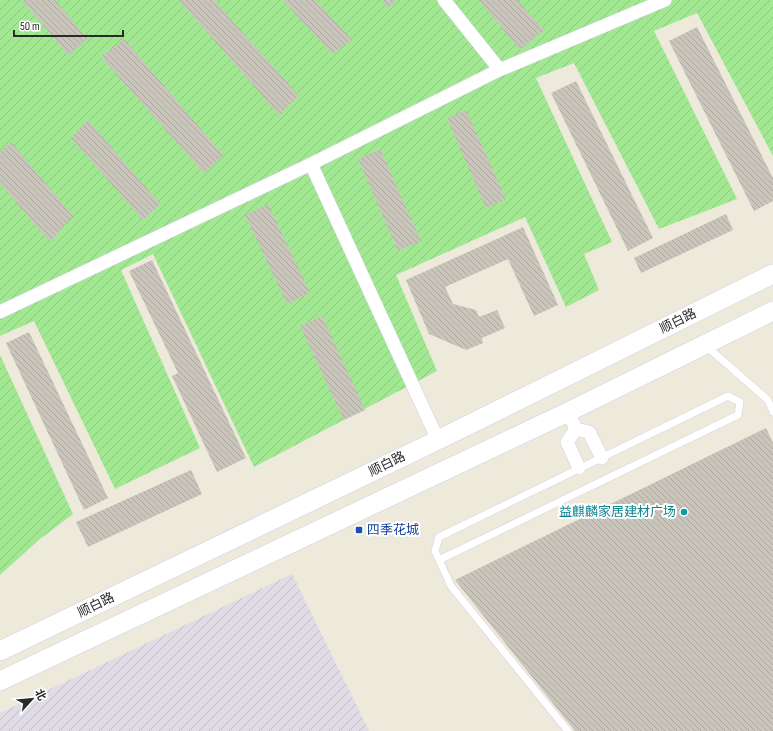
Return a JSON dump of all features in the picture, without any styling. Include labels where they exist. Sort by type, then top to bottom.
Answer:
[{"type":"main road","name":"顺白路","points":[[0,651],[438,440],[773,274]]},
{"type":"main road","points":[[0,681],[572,421],[705,345],[773,311]]},
{"type":"street","points":[[444,0],[496,65],[497,71]]},
{"type":"street","points":[[0,312],[311,164],[497,71],[665,0]]},
{"type":"street","points":[[311,164],[438,440]]},
{"type":"street","points":[[579,468],[566,442],[572,421],[589,432],[602,458]]},
{"type":"lane","points":[[705,345],[768,400],[773,412]]},
{"type":"lane","points":[[439,560],[738,415],[740,402],[728,396],[439,537],[435,551],[439,560],[451,586],[568,731]]},
{"type":"shaded area","points":[[292,574],[369,731],[0,731],[0,713]]},
{"type":"green space","points":[[0,0],[773,0],[773,156],[697,13],[654,31],[737,199],[659,229],[574,63],[536,78],[612,242],[584,254],[599,290],[566,307],[525,217],[396,275],[437,371],[254,467],[153,254],[121,270],[200,448],[115,489],[34,321],[0,336]]},
{"type":"green space","points":[[0,355],[73,514],[40,539],[0,575]]},
{"type":"building","points":[[22,0],[55,0],[88,39],[68,55]]},
{"type":"building","points":[[179,0],[214,0],[299,96],[279,115]]},
{"type":"building","points":[[283,0],[315,0],[352,40],[332,54]]},
{"type":"building","points":[[382,0],[396,0],[388,8]]},
{"type":"building","points":[[479,0],[517,0],[544,30],[520,50]]},
{"type":"building","points":[[697,27],[773,178],[773,201],[754,211],[669,41]]},
{"type":"building","points":[[124,39],[223,155],[204,173],[101,57]]},
{"type":"building","points":[[576,81],[653,238],[628,251],[551,93]]},
{"type":"building","points":[[466,110],[506,199],[486,208],[447,118]]},
{"type":"building","points":[[88,120],[160,204],[143,220],[71,138]]},
{"type":"building","points":[[11,142],[73,216],[50,242],[0,183],[0,152]]},
{"type":"building","points":[[380,149],[421,241],[398,251],[358,159]]},
{"type":"building","points":[[268,204],[310,293],[287,304],[245,215]]},
{"type":"building","points":[[726,214],[733,230],[641,273],[634,258]]},
{"type":"building","points":[[523,227],[558,305],[534,316],[508,259],[445,287],[453,304],[476,310],[479,317],[497,310],[505,328],[482,338],[483,343],[466,350],[429,334],[406,280]]},
{"type":"building","points":[[152,260],[246,458],[217,472],[172,376],[178,373],[129,271]]},
{"type":"building","points":[[322,316],[365,410],[344,420],[300,326]]},
{"type":"building","points":[[29,332],[108,498],[84,510],[6,343]]},
{"type":"building","name":"益麒麟家居建材广场","points":[[766,428],[773,443],[773,731],[575,731],[455,580]]},
{"type":"building","points":[[191,470],[202,494],[88,547],[76,522]]},
{"type":"place","name":"益麒麟家居建材广场","points":[[684,512]]},
{"type":"place","name":"四季花城","points":[[359,530]]}]
